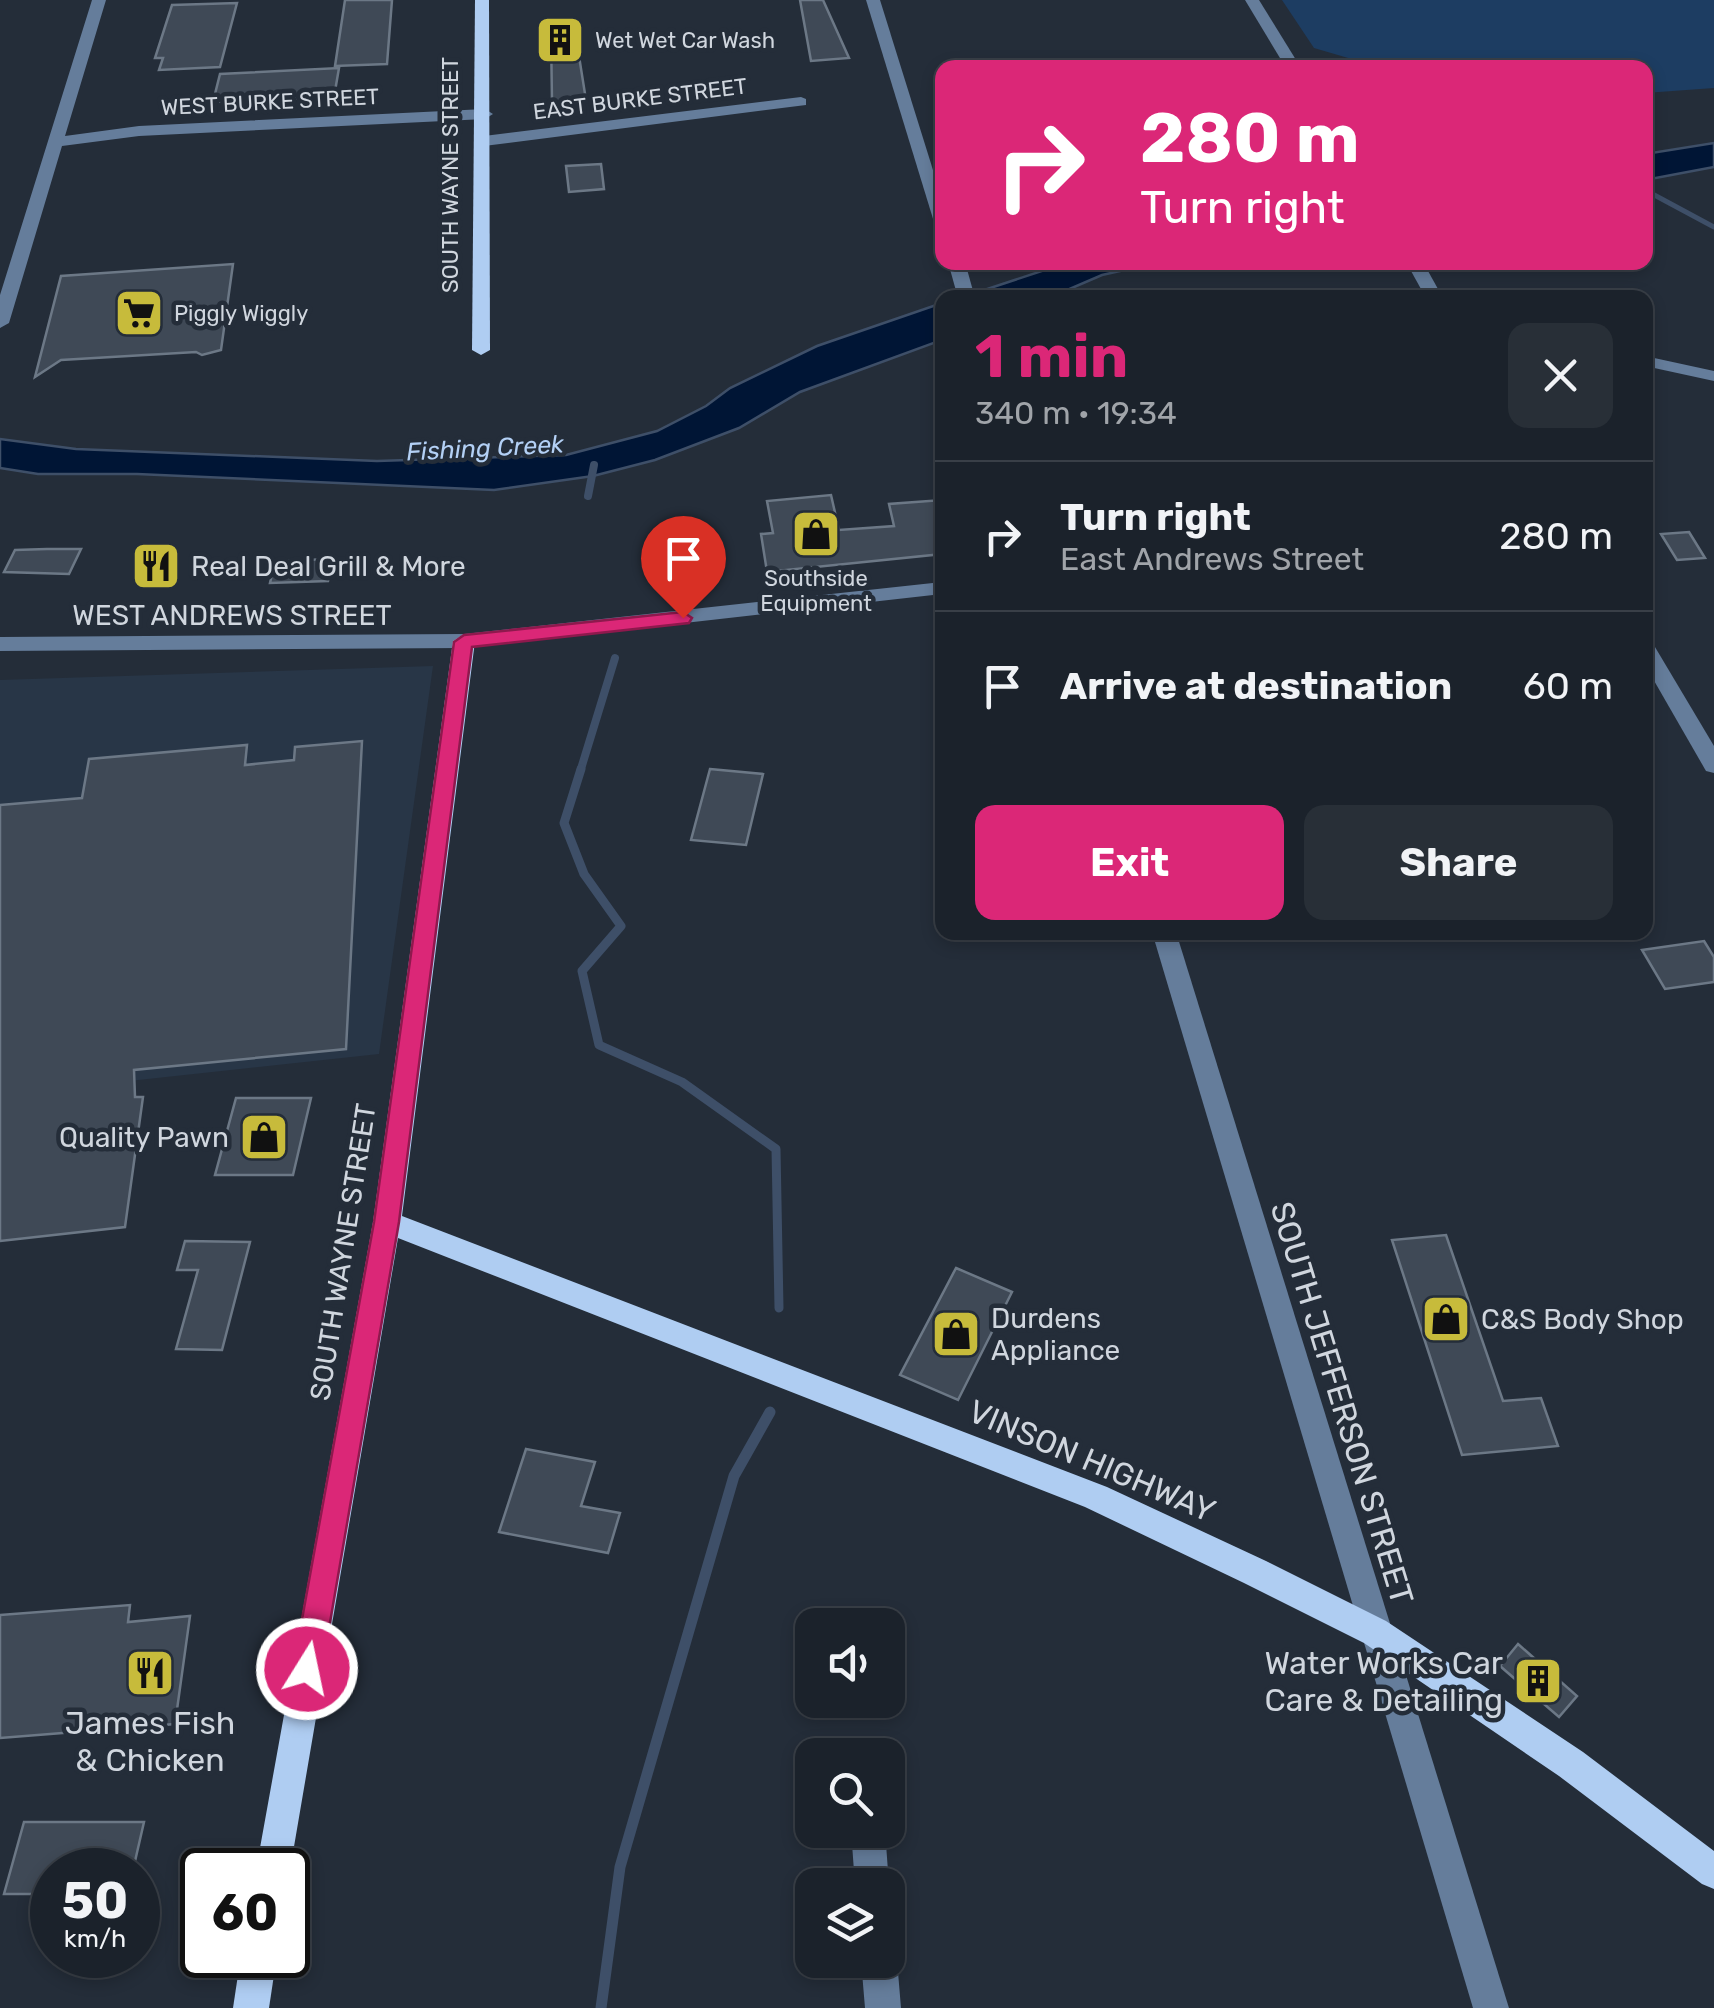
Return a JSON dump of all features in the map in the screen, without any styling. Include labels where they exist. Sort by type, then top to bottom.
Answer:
[{"type":"main road","name":"SOUTH WAYNE STREET","points":[[481,350],[485,114],[482,0]]},
{"type":"main road","name":"SOUTH WAYNE STREET","points":[[277,1848],[387,1222],[464,642]]},
{"type":"main road","name":"VINSON HIGHWAY","points":[[387,1222],[1096,1497],[1375,1632],[1571,1764],[1714,1872]]},
{"type":"main road","points":[[251,2008],[256,1978]]},
{"type":"street","points":[[0,323],[99,0]]},
{"type":"street","points":[[873,0],[935,201]]},
{"type":"street","points":[[1252,0],[1289,60]]},
{"type":"street","name":"EAST BURKE STREET","points":[[484,141],[802,102]]},
{"type":"street","name":"WEST BURKE STREET","points":[[57,142],[139,131],[485,114]]},
{"type":"street","points":[[1653,363],[1714,376]]},
{"type":"street","name":"WEST ANDREWS STREET","points":[[0,644],[464,642],[935,589]]},
{"type":"street","points":[[1653,661],[1714,765]]},
{"type":"street","name":"SOUTH JEFFERSON STREET","points":[[1166,940],[1491,2008]]},
{"type":"street","points":[[880,1978],[883,2008]]},
{"type":"shaded area","points":[[1282,0],[1714,0],[1714,88],[1653,92],[1653,60],[1355,60],[1314,48]]},
{"type":"shaded area","points":[[1714,143],[1714,167],[1653,178],[1653,153]]},
{"type":"shaded area","points":[[1045,270],[1124,270],[1067,290],[984,290]]},
{"type":"shaded area","points":[[935,305],[935,343],[800,392],[739,428],[655,460],[593,476],[494,490],[137,474],[38,474],[0,468],[0,439],[76,449],[377,461],[566,455],[657,431],[706,406],[730,388],[817,346]]},
{"type":"shaded area","points":[[433,666],[379,1054],[0,1095],[0,680]]},
{"type":"building","points":[[345,0],[392,0],[387,64],[335,66]]},
{"type":"building","points":[[800,0],[823,0],[849,58],[811,61]]},
{"type":"building","points":[[237,3],[220,67],[159,70],[163,58],[155,58],[172,5]]},
{"type":"building","points":[[575,31],[586,100],[552,102],[551,33]]},
{"type":"building","points":[[339,68],[334,97],[213,102],[220,74]]},
{"type":"building","points":[[601,164],[604,189],[569,192],[566,166]]},
{"type":"building","name":"Piggly Wiggly","points":[[233,264],[221,350],[202,355],[196,352],[61,360],[35,377],[61,276]]},
{"type":"building","name":"Southside Equipment","points":[[831,495],[839,530],[894,526],[889,504],[935,501],[935,555],[767,572],[761,534],[773,533],[767,501]]},
{"type":"building","points":[[1689,532],[1705,558],[1677,560],[1661,534]]},
{"type":"building","points":[[81,549],[69,574],[4,572],[15,550]]},
{"type":"building","points":[[332,559],[328,581],[270,583],[275,561]]},
{"type":"building","points":[[362,741],[346,1049],[134,1070],[135,1097],[143,1097],[125,1227],[0,1241],[0,805],[82,798],[89,759],[247,745],[245,765],[294,760],[295,747]]},
{"type":"building","points":[[710,769],[763,774],[746,845],[691,840]]},
{"type":"building","points":[[1704,941],[1714,957],[1714,982],[1665,989],[1642,950]]},
{"type":"building","name":"Quality Pawn","points":[[236,1098],[311,1098],[293,1175],[215,1175]]},
{"type":"building","name":"C&S Body Shop","points":[[1446,1235],[1503,1401],[1541,1398],[1558,1446],[1462,1455],[1392,1240]]},
{"type":"building","points":[[185,1241],[250,1242],[222,1350],[176,1349],[198,1270],[177,1270]]},
{"type":"building","name":"Durdens Appliance","points":[[956,1268],[1012,1292],[958,1400],[900,1375]]},
{"type":"building","points":[[526,1449],[595,1462],[581,1506],[620,1513],[608,1553],[499,1532]]},
{"type":"building","points":[[130,1605],[128,1622],[190,1616],[175,1724],[0,1738],[0,1615]]},
{"type":"building","name":"Water Works Car Care & Detailing","points":[[1518,1644],[1577,1696],[1559,1717],[1500,1666]]},
{"type":"building","points":[[24,1822],[144,1822],[138,1848],[30,1848],[30,1894],[4,1894]]},
{"type":"waterway","points":[[1653,194],[1714,227]]},
{"type":"waterway","points":[[588,496],[594,465]]},
{"type":"waterway","points":[[580,772],[615,658]]},
{"type":"waterway","points":[[581,769],[564,823],[584,874],[621,926],[582,971],[599,1045],[682,1082],[776,1149],[779,1308]]},
{"type":"waterway","points":[[601,2008],[620,1867],[734,1476],[770,1412]]},
{"type":"place","name":"Wet Wet Car Wash","points":[[560,40]]},
{"type":"place","name":"Piggly Wiggly","points":[[139,313]]},
{"type":"place","name":"Southside Equipment","points":[[816,534]]},
{"type":"place","name":"Real Deal Grill & More","points":[[156,566]]},
{"type":"place","name":"Quality Pawn","points":[[264,1137]]},
{"type":"place","name":"C&S Body Shop","points":[[1446,1319]]},
{"type":"place","name":"Durdens Appliance","points":[[956,1334]]},
{"type":"place","name":"James Fish & Chicken","points":[[150,1673]]},
{"type":"place","name":"Water Works Car Care & Detailing","points":[[1538,1681]]},
{"type":"route","points":[[307,1669],[387,1222],[464,642],[683,618]]},
{"type":"water label","name":"Fishing Creek","points":[[485,448]]}]
